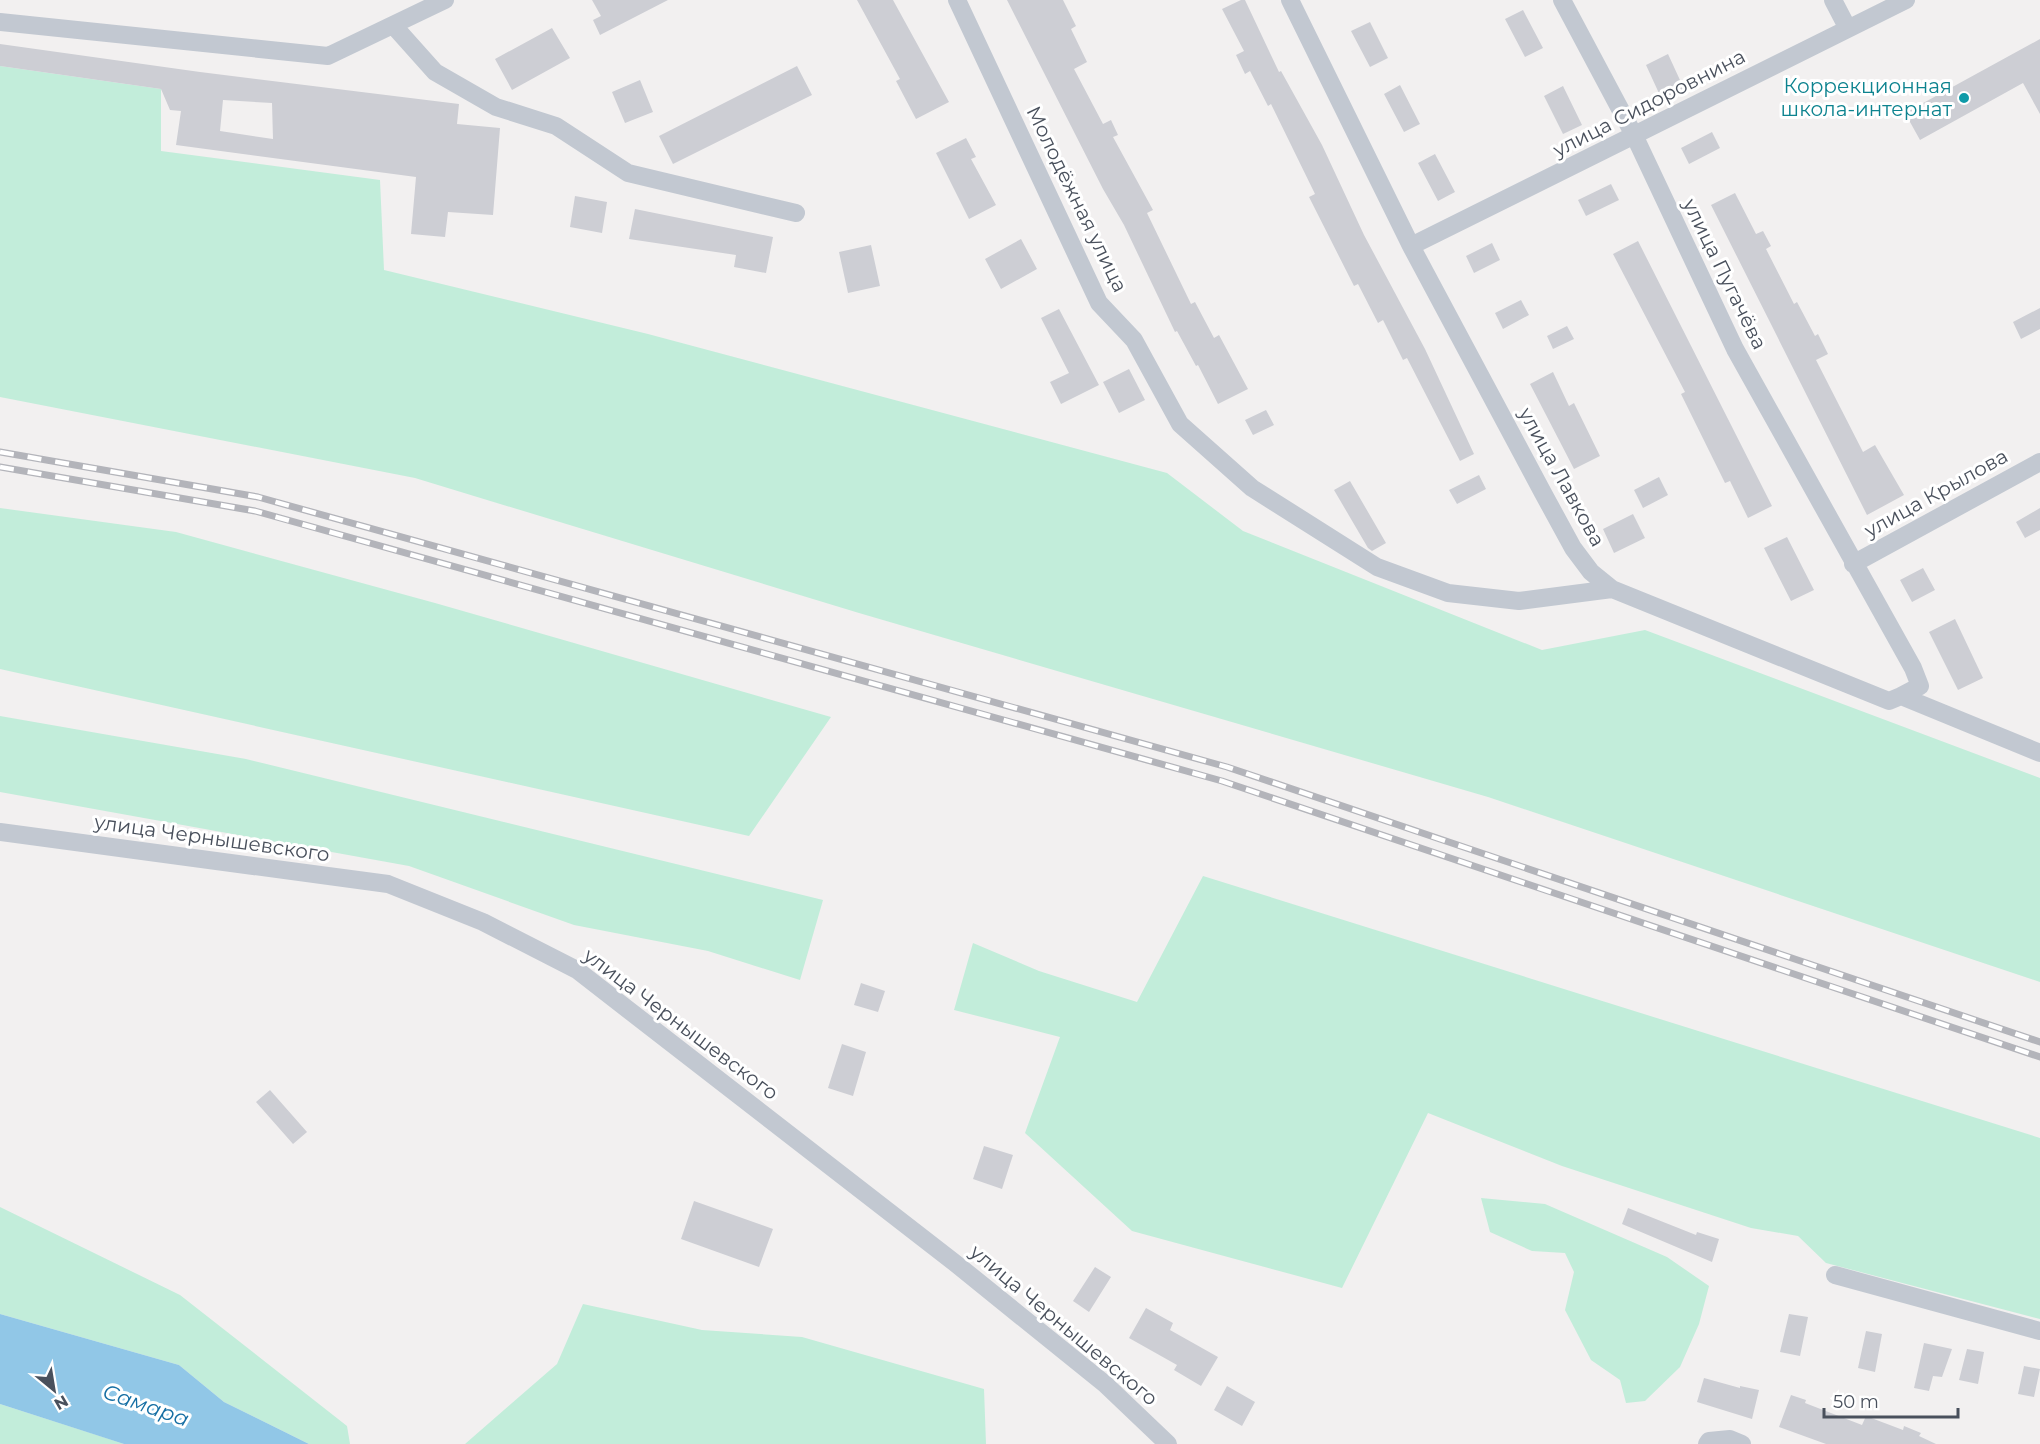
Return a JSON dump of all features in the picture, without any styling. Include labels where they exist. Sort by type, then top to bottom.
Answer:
[{"type":"street","points":[[0,22],[328,56],[445,0]]},
{"type":"street","name":"Молодёжная улица","points":[[957,0],[1099,303],[1134,340],[1180,424],[1252,488],[1377,567],[1448,593],[1519,601],[1612,589]]},
{"type":"street","name":"улица Лавкова","points":[[1290,0],[1411,246],[1573,548],[1591,572],[1612,589],[1889,701],[1901,696],[2040,753]]},
{"type":"street","name":"улица Пугачёва","points":[[1562,0],[1635,137],[1735,349],[1913,668],[1920,686],[1901,696]]},
{"type":"street","points":[[1833,0],[1847,27]]},
{"type":"street","name":"улица Сидоровнина","points":[[1411,246],[1635,137],[1847,27],[1906,0]]},
{"type":"street","points":[[393,26],[435,72],[496,107],[556,126],[628,173],[796,213]]},
{"type":"street","name":"улица Крылова","points":[[1853,564],[2040,462]]},
{"type":"street","name":"улица Чернышевского","points":[[0,832],[388,884],[483,922],[577,970],[1106,1384],[1168,1444]]},
{"type":"street","points":[[1835,1275],[2040,1331]]},
{"type":"street","points":[[1708,1443],[1730,1439],[1742,1444]]},
{"type":"green space","points":[[0,66],[161,89],[161,151],[380,180],[384,270],[648,334],[1167,473],[1243,531],[1542,650],[1645,630],[2040,778],[2040,982],[1488,797],[859,613],[415,478],[0,397]]},
{"type":"green space","points":[[0,508],[176,532],[435,603],[831,717],[749,836],[0,669]]},
{"type":"green space","points":[[0,716],[246,759],[823,900],[800,980],[708,951],[574,925],[409,866],[0,792]]},
{"type":"green space","points":[[1203,876],[2040,1138],[2040,1319],[1826,1263],[1798,1236],[1751,1228],[1562,1166],[1428,1113],[1342,1288],[1132,1231],[1025,1133],[1060,1037],[954,1010],[973,943],[1039,971],[1137,1002]]},
{"type":"green space","points":[[1481,1198],[1545,1204],[1667,1257],[1709,1286],[1699,1324],[1680,1367],[1645,1401],[1626,1403],[1620,1380],[1591,1360],[1565,1310],[1574,1272],[1565,1253],[1532,1251],[1490,1232]]},
{"type":"green space","points":[[0,1207],[180,1295],[347,1426],[350,1444],[309,1444],[224,1402],[179,1365],[0,1314]]},
{"type":"green space","points":[[583,1304],[702,1330],[802,1337],[984,1389],[986,1444],[465,1444],[557,1364]]},
{"type":"green space","points":[[0,1404],[109,1439],[124,1444],[0,1444]]},
{"type":"water","name":"Самара","points":[[0,1314],[179,1365],[224,1402],[309,1444],[124,1444],[0,1404]]},
{"type":"building","points":[[592,0],[668,0],[600,35],[593,20],[601,16]]},
{"type":"building","points":[[857,0],[893,0],[949,102],[916,119],[896,81],[900,79]]},
{"type":"building","points":[[1007,0],[1063,0],[1076,26],[1071,29],[1087,62],[1074,69],[1103,124],[1111,120],[1118,135],[1113,137],[1153,210],[1147,213],[1191,304],[1195,302],[1214,338],[1219,335],[1248,389],[1218,404],[1198,365],[1196,366],[1177,331],[1175,332],[1124,225],[1103,189]]},
{"type":"building","points":[[1245,0],[1279,72],[1281,71],[1322,145],[1364,235],[1425,349],[1474,454],[1460,461],[1407,358],[1403,360],[1383,320],[1378,323],[1358,284],[1354,286],[1309,197],[1315,194],[1271,104],[1268,106],[1250,71],[1245,74],[1236,55],[1244,51],[1222,9]]},
{"type":"building","points":[[1523,10],[1543,48],[1525,57],[1505,19]]},
{"type":"building","points":[[1370,22],[1388,58],[1370,67],[1351,31]]},
{"type":"building","points":[[552,28],[570,58],[512,90],[495,59]]},
{"type":"building","name":"Коррекционная школа-интернат","points":[[2040,39],[2040,114],[2023,83],[1920,140],[1905,113]]},
{"type":"building","points":[[0,44],[200,72],[459,104],[457,124],[500,128],[493,215],[448,212],[445,237],[411,234],[416,177],[176,145],[181,111],[170,110],[161,89],[0,66]],"holes":[[[223,100],[272,103],[273,139],[220,131]]]},
{"type":"building","points":[[1668,54],[1685,91],[1663,102],[1646,65]]},
{"type":"building","points":[[797,66],[812,95],[673,164],[659,136]]},
{"type":"building","points":[[640,80],[653,112],[625,123],[612,92]]},
{"type":"building","points":[[1400,85],[1420,124],[1404,132],[1384,94]]},
{"type":"building","points":[[1563,86],[1582,125],[1563,134],[1544,96]]},
{"type":"building","points":[[1712,132],[1720,148],[1689,164],[1681,148]]},
{"type":"building","points":[[966,138],[976,157],[971,159],[996,205],[969,219],[936,153]]},
{"type":"building","points":[[1435,154],[1455,192],[1438,201],[1418,163]]},
{"type":"building","points":[[1611,184],[1619,200],[1586,216],[1578,200]]},
{"type":"building","points":[[1735,193],[1756,234],[1763,231],[1771,246],[1766,249],[1794,304],[1797,302],[1815,336],[1818,334],[1828,354],[1816,360],[1863,452],[1875,445],[1904,495],[1867,515],[1711,205]]},
{"type":"building","points":[[575,196],[607,202],[602,233],[570,227]]},
{"type":"building","points":[[635,209],[773,237],[766,273],[734,267],[736,255],[629,239]]},
{"type":"building","points":[[1021,239],[1037,269],[1001,289],[985,259]]},
{"type":"building","points":[[1638,241],[1772,506],[1748,518],[1730,481],[1725,483],[1681,394],[1685,392],[1613,254]]},
{"type":"building","points":[[1492,243],[1500,260],[1474,273],[1466,256]]},
{"type":"building","points":[[871,245],[880,286],[848,293],[839,252]]},
{"type":"building","points":[[1521,300],[1529,315],[1503,329],[1495,313]]},
{"type":"building","points":[[2040,308],[2040,329],[2021,339],[2013,322]]},
{"type":"building","points":[[1059,309],[1099,385],[1061,404],[1050,382],[1069,373],[1041,318]]},
{"type":"building","points":[[1567,326],[1574,339],[1553,349],[1547,336]]},
{"type":"building","points":[[1129,369],[1145,400],[1119,413],[1103,382]]},
{"type":"building","points":[[1553,372],[1569,406],[1574,403],[1600,456],[1574,469],[1530,384]]},
{"type":"building","points":[[1266,410],[1274,425],[1253,435],[1245,420]]},
{"type":"building","points":[[1479,475],[1486,489],[1457,504],[1449,490]]},
{"type":"building","points":[[1659,477],[1668,495],[1643,508],[1634,490]]},
{"type":"building","points":[[1350,481],[1386,543],[1372,551],[1368,548],[1334,490]]},
{"type":"building","points":[[2040,508],[2040,530],[2025,538],[2016,522]]},
{"type":"building","points":[[1633,514],[1645,538],[1614,553],[1603,529]]},
{"type":"building","points":[[1787,537],[1814,590],[1791,601],[1764,548]]},
{"type":"building","points":[[1923,568],[1935,590],[1912,602],[1900,580]]},
{"type":"building","points":[[1955,619],[1983,678],[1958,690],[1929,632]]},
{"type":"building","points":[[861,983],[885,991],[878,1012],[854,1005]]},
{"type":"building","points":[[842,1044],[866,1052],[853,1096],[828,1088]]},
{"type":"building","points":[[270,1090],[307,1132],[293,1144],[256,1102]]},
{"type":"building","points":[[984,1146],[1013,1155],[1002,1189],[973,1179]]},
{"type":"building","points":[[694,1201],[773,1229],[759,1267],[681,1239]]},
{"type":"building","points":[[1628,1208],[1696,1235],[1697,1232],[1719,1239],[1712,1262],[1622,1224]]},
{"type":"building","points":[[1095,1267],[1111,1277],[1089,1312],[1073,1301]]},
{"type":"building","points":[[1146,1308],[1173,1323],[1170,1330],[1218,1357],[1201,1386],[1174,1370],[1177,1365],[1129,1338]]},
{"type":"building","points":[[1789,1314],[1808,1317],[1800,1356],[1780,1352]]},
{"type":"building","points":[[1866,1331],[1882,1334],[1875,1372],[1858,1368]]},
{"type":"building","points":[[1924,1343],[1952,1349],[1942,1377],[1933,1376],[1929,1391],[1914,1388]]},
{"type":"building","points":[[1967,1349],[1984,1352],[1978,1384],[1959,1380]]},
{"type":"building","points":[[2024,1366],[2040,1369],[2034,1397],[2018,1394]]},
{"type":"building","points":[[1704,1378],[1740,1388],[1740,1386],[1759,1390],[1752,1419],[1697,1402]]},
{"type":"building","points":[[1227,1386],[1255,1402],[1242,1426],[1214,1410]]},
{"type":"building","points":[[1791,1395],[1806,1400],[1805,1403],[1862,1425],[1866,1416],[1903,1430],[1904,1426],[1921,1433],[1919,1436],[1936,1444],[1826,1444],[1779,1427]]},
{"type":"railway","points":[[0,452],[258,497],[1227,767],[2040,1042]]},
{"type":"railway","points":[[0,467],[255,511],[1222,781],[2040,1057]]},
{"type":"place","name":"Коррекционная школа-интернат","points":[[1964,98]]}]
